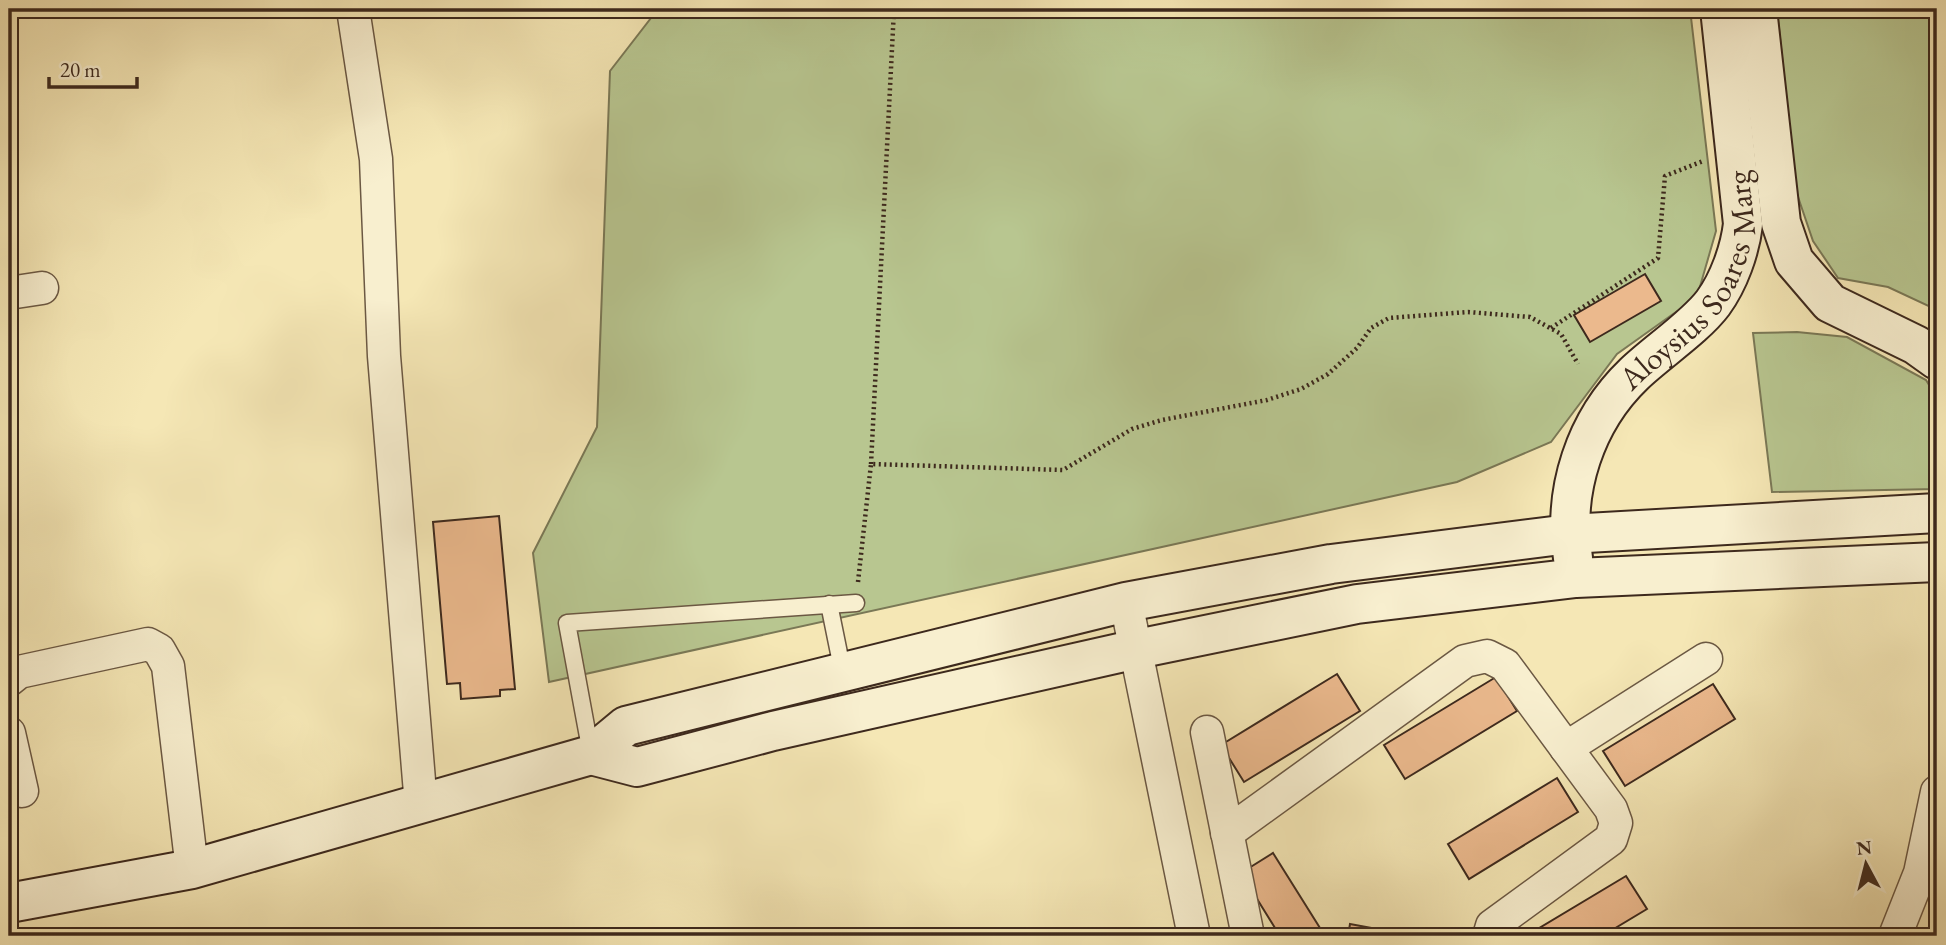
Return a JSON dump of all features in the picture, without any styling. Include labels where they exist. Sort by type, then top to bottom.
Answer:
[{"type":"main road","name":"Aloysius Soares Marg","points":[[1720,9],[1754,152],[1794,261],[1830,303],[1916,345],[1937,360]]},
{"type":"main road","name":"Aloysius Soares Marg","points":[[1576,578],[1569,534],[1575,477],[1595,421],[1632,376],[1713,303],[1740,249],[1754,152],[1757,9]]},
{"type":"main road","points":[[9,903],[192,869],[591,755],[626,726],[1126,602],[1331,564],[1569,534],[1937,513]]},
{"type":"main road","points":[[591,755],[637,767],[773,731],[1137,649],[1357,604],[1576,578],[1937,562]]},
{"type":"street","points":[[353,9],[376,159],[384,356],[421,805]]},
{"type":"street","points":[[9,293],[42,288]]},
{"type":"street","points":[[1126,602],[1194,936]]},
{"type":"street","points":[[9,680],[19,672],[148,644],[159,650],[168,666],[192,869]]},
{"type":"street","points":[[1227,833],[1465,661],[1487,656],[1505,664],[1611,809],[1616,823],[1611,839],[1492,926],[1489,936]]},
{"type":"street","points":[[1566,748],[1706,659]]},
{"type":"street","points":[[1207,732],[1248,936]]},
{"type":"street","points":[[9,733],[22,791]]},
{"type":"street","points":[[1895,936],[1920,873],[1937,792]]},
{"type":"lane","points":[[591,755],[567,623],[856,603]]},
{"type":"lane","points":[[829,604],[843,673]]},
{"type":"path","points":[[856,603],[871,464],[894,9]]},
{"type":"path","points":[[1551,328],[1658,258],[1665,176],[1701,161],[1754,152]]},
{"type":"path","points":[[871,464],[1063,470],[1132,429],[1162,420],[1266,400],[1301,389],[1328,374],[1357,348],[1371,328],[1389,318],[1468,312],[1530,317],[1561,334],[1578,364]]},
{"type":"green space","points":[[658,9],[1690,9],[1716,231],[1697,297],[1617,354],[1551,442],[1457,482],[549,682],[533,553],[597,427],[610,71]]},
{"type":"green space","points":[[1777,9],[1937,9],[1937,310],[1888,287],[1838,278],[1813,241],[1796,191]]},
{"type":"green space","points":[[1797,332],[1847,337],[1926,380],[1937,398],[1937,489],[1772,492],[1753,333]]},
{"type":"building","points":[[1645,274],[1661,301],[1590,342],[1574,315]]},
{"type":"building","points":[[499,516],[515,689],[500,690],[500,696],[461,699],[460,683],[447,684],[433,522]]},
{"type":"building","points":[[1337,674],[1360,711],[1244,782],[1221,745]]},
{"type":"building","points":[[1496,677],[1517,711],[1405,779],[1384,745]]},
{"type":"building","points":[[1713,684],[1735,719],[1625,786],[1603,751]]},
{"type":"building","points":[[1557,778],[1578,812],[1469,879],[1448,844]]},
{"type":"building","points":[[1273,853],[1325,936],[1280,936],[1241,873]]},
{"type":"building","points":[[1626,876],[1647,909],[1602,936],[1526,936]]},
{"type":"building","points":[[1350,924],[1399,933],[1399,936],[1348,936]]}]
